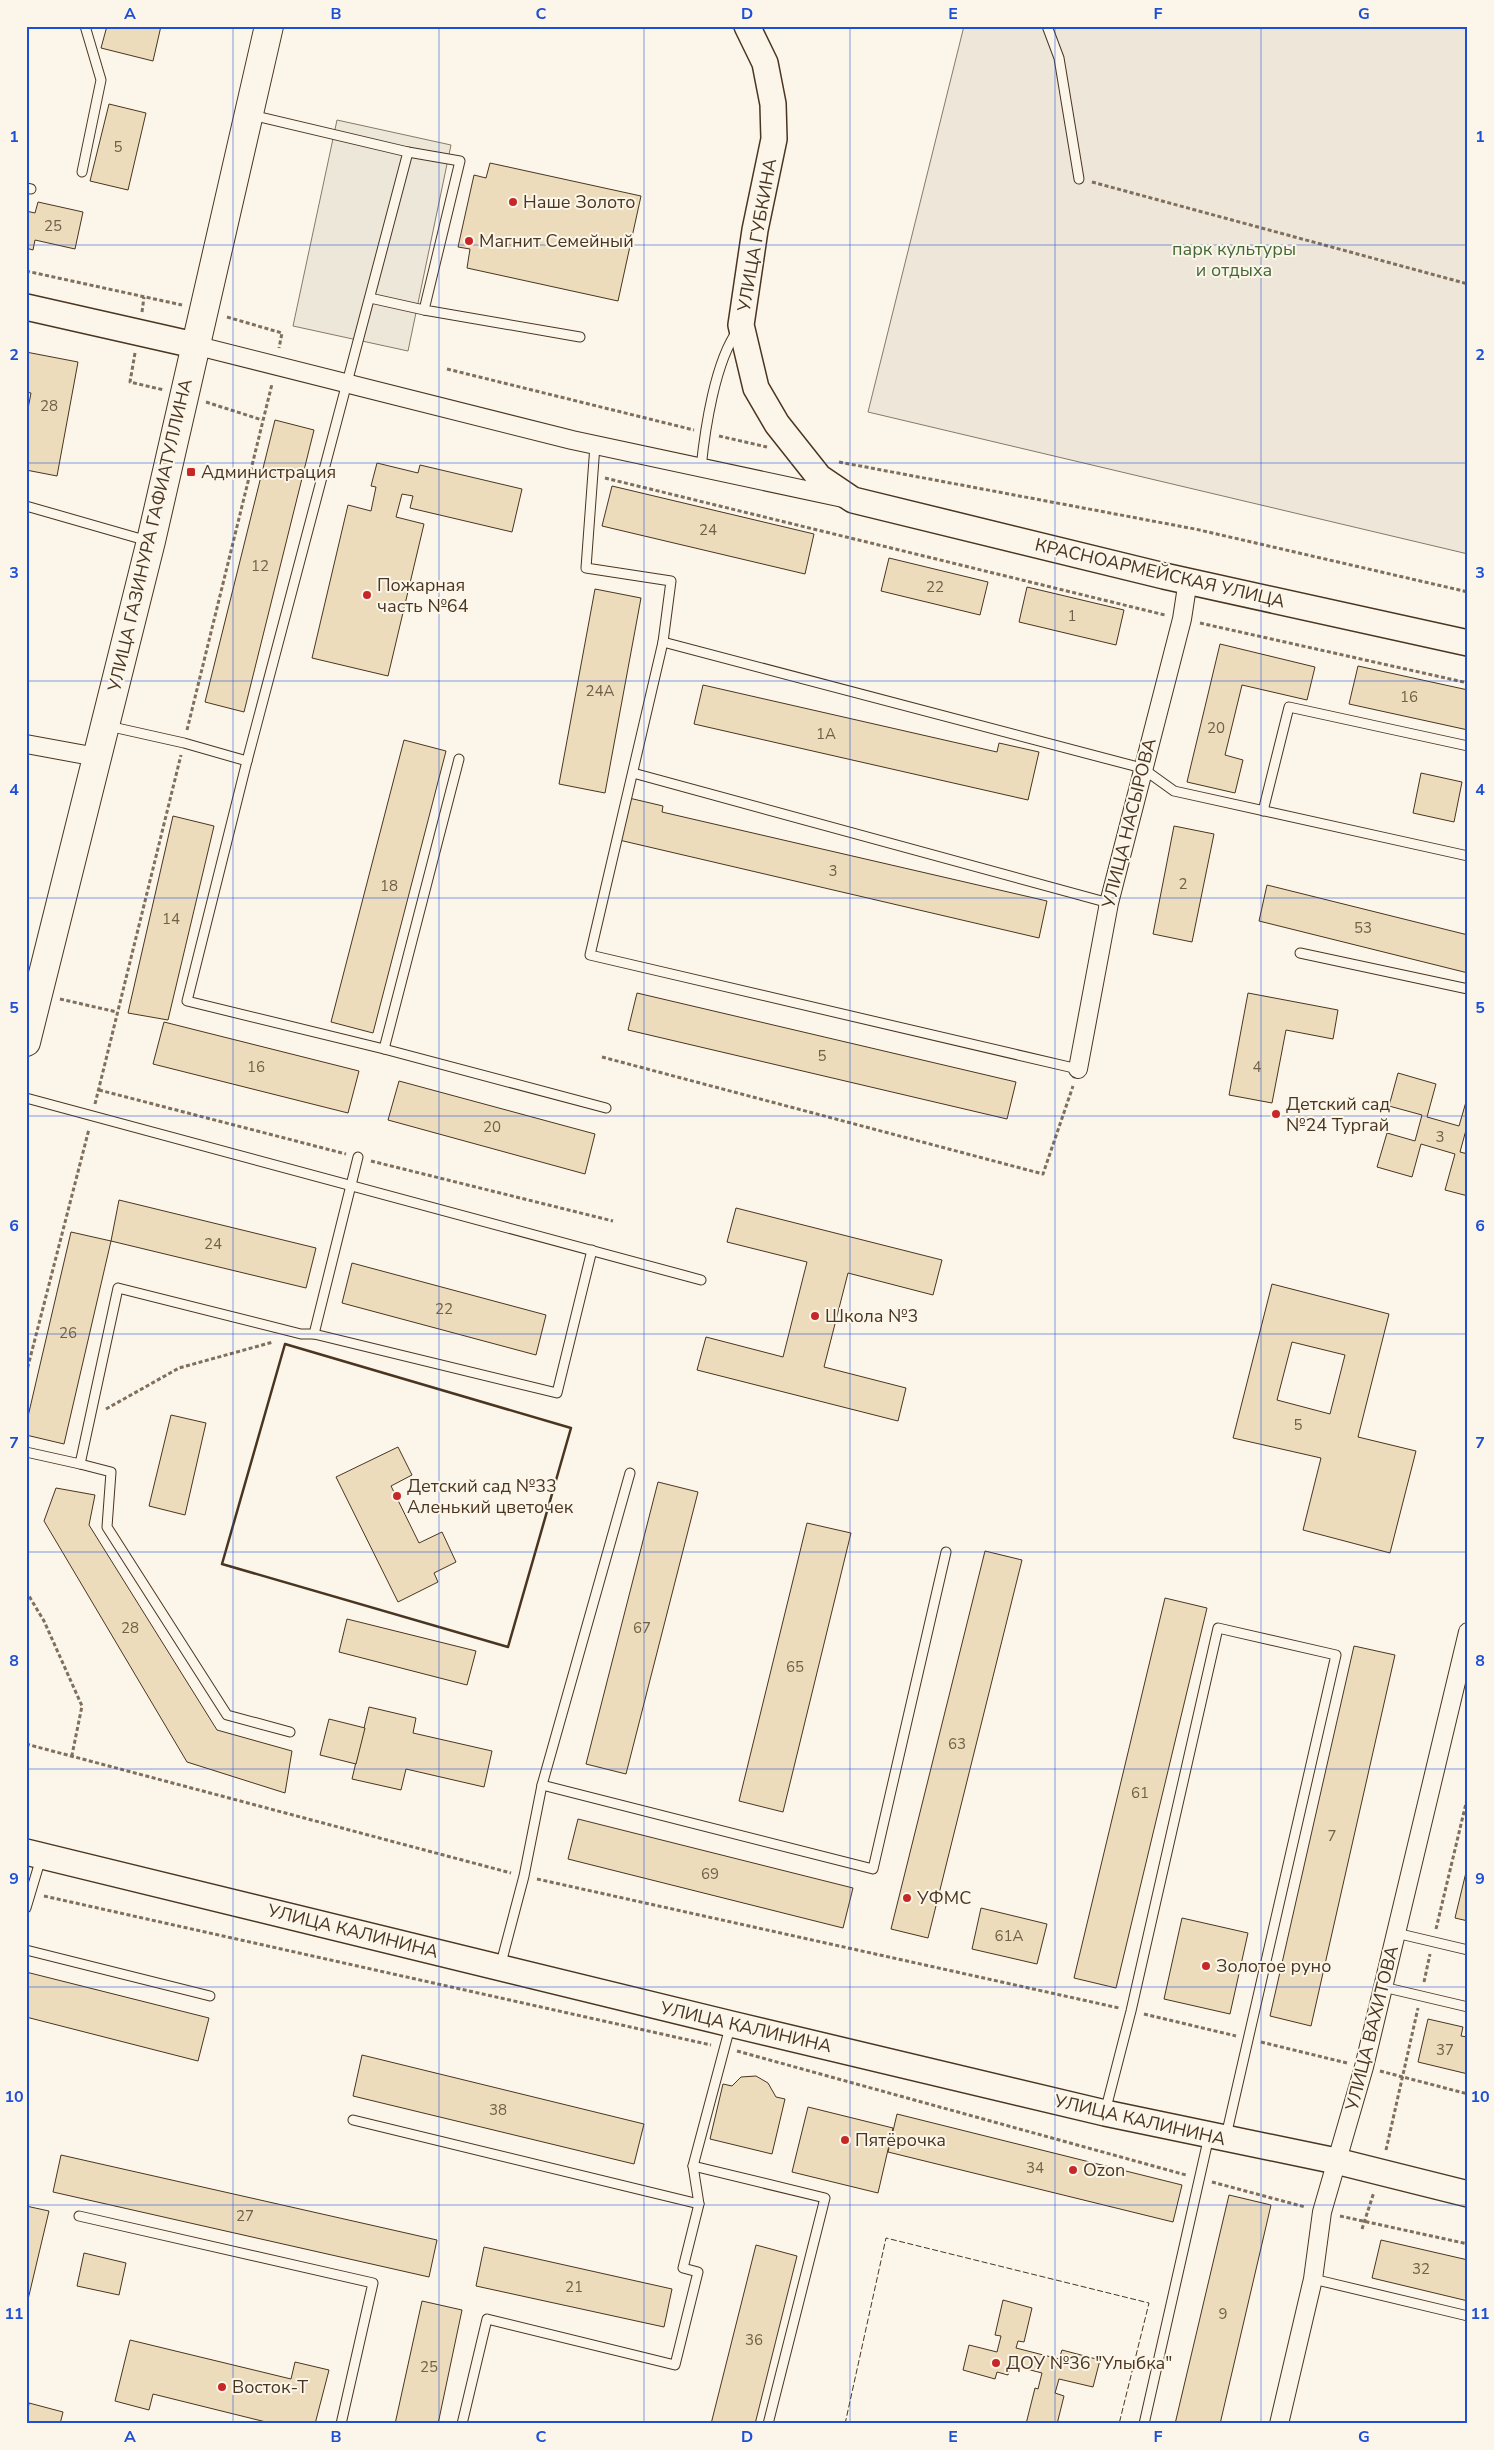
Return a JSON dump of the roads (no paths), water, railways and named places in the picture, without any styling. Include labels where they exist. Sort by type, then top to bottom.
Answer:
[{"type":"main road","name":"УЛИЦА ГАЗИНУРА ГАФИАТУЛЛИНА","points":[[26,1042],[151,542],[194,344],[204,310],[269,26]]},
{"type":"street","name":"УЛИЦА ГУБКИНА","points":[[747,26],[765,63],[773,104],[774,139],[755,230],[742,325],[756,388],[777,424],[819,477],[853,500]]},
{"type":"street","points":[[26,307],[194,344],[347,381],[595,445],[853,500]]},
{"type":"street","name":"КРАСНОАРМЕЙСКАЯ УЛИЦА","points":[[853,500],[1155,574],[1468,643]]},
{"type":"street","name":"УЛИЦА НАСЫРОВА","points":[[1078,1069],[1109,903],[1142,768],[1182,619],[1188,580]]},
{"type":"street","points":[[26,744],[97,757]]},
{"type":"street","name":"УЛИЦА ВАХИТОВА","points":[[1278,2424],[1313,2279],[1322,2212],[1364,2067],[1468,1632]]},
{"type":"street","name":"УЛИЦА КАЛИНИНА","points":[[34,1854],[1105,2113],[1336,2161],[1468,2194]]},
{"type":"lane","points":[[82,172],[101,80],[85,26]]},
{"type":"lane","points":[[1046,26],[1059,58],[1079,178]]},
{"type":"lane","points":[[249,115],[408,152],[460,161],[424,310]]},
{"type":"lane","points":[[408,152],[247,761],[188,1002],[384,1049],[606,1108]]},
{"type":"lane","points":[[370,298],[424,310],[580,337]]},
{"type":"lane","points":[[701,468],[705,433],[728,344],[742,325]]},
{"type":"lane","points":[[595,445],[591,474],[586,568],[671,581],[663,642],[590,955],[1078,1069]]},
{"type":"lane","points":[[26,506],[151,542]]},
{"type":"lane","points":[[663,642],[1142,768],[1174,791],[1468,856]]},
{"type":"lane","points":[[1263,811],[1289,707],[1468,746]]},
{"type":"lane","points":[[105,725],[184,743],[247,761]]},
{"type":"lane","points":[[384,1049],[459,760]]},
{"type":"lane","points":[[633,772],[1109,903]]},
{"type":"lane","points":[[1300,953],[1468,989]]},
{"type":"lane","points":[[26,1098],[701,1280]]},
{"type":"lane","points":[[314,1334],[358,1158]]},
{"type":"lane","points":[[80,1464],[118,1288],[301,1334],[314,1334],[557,1393],[592,1250]]},
{"type":"lane","points":[[26,1452],[111,1472],[107,1528],[227,1715],[290,1732]]},
{"type":"lane","points":[[500,1967],[524,1876],[542,1785],[630,1472]]},
{"type":"lane","points":[[542,1785],[873,1869],[946,1552]]},
{"type":"lane","points":[[1105,2113],[1131,2011],[1218,1628],[1336,1656],[1249,2039],[1218,2137],[1199,2178],[1144,2424]]},
{"type":"lane","points":[[26,1908],[31,1893],[34,1854]]},
{"type":"lane","points":[[1396,1933],[1468,1950]]},
{"type":"lane","points":[[26,1950],[210,1996]]},
{"type":"lane","points":[[1383,1987],[1468,2007]]},
{"type":"lane","points":[[462,2424],[487,2318],[675,2364],[698,2272],[683,2268],[699,2204],[693,2166],[731,2024]]},
{"type":"lane","points":[[353,2120],[699,2204]]},
{"type":"lane","points":[[693,2166],[824,2198],[768,2424]]},
{"type":"lane","points":[[79,2216],[373,2283],[341,2424]]},
{"type":"lane","points":[[1313,2279],[1468,2316]]},
{"type":"place","name":"Наше Золото","points":[[513,202]]},
{"type":"place","name":"Магнит Семейный","points":[[469,241]]},
{"type":"place","name":"Администрация","points":[[191,472]]},
{"type":"place","name":"Пожарная часть №64","points":[[367,595]]},
{"type":"place","name":"Детский сад №24 Тургай","points":[[1276,1114]]},
{"type":"place","name":"Школа №3","points":[[815,1316]]},
{"type":"place","name":"Детский сад №33 Аленький цветочек","points":[[397,1496]]},
{"type":"place","name":"УФМС","points":[[907,1898]]},
{"type":"place","name":"Золотое руно","points":[[1206,1966]]},
{"type":"place","name":"Пятёрочка","points":[[845,2140]]},
{"type":"place","name":"Ozon","points":[[1073,2170]]},
{"type":"place","name":"ДОУ №36 \"Улыбка\"","points":[[996,2363]]},
{"type":"place","name":"Восток-Т","points":[[222,2387]]},
{"type":"park label","name":"парк культуры и отдыха","points":[[1234,259]]}]
